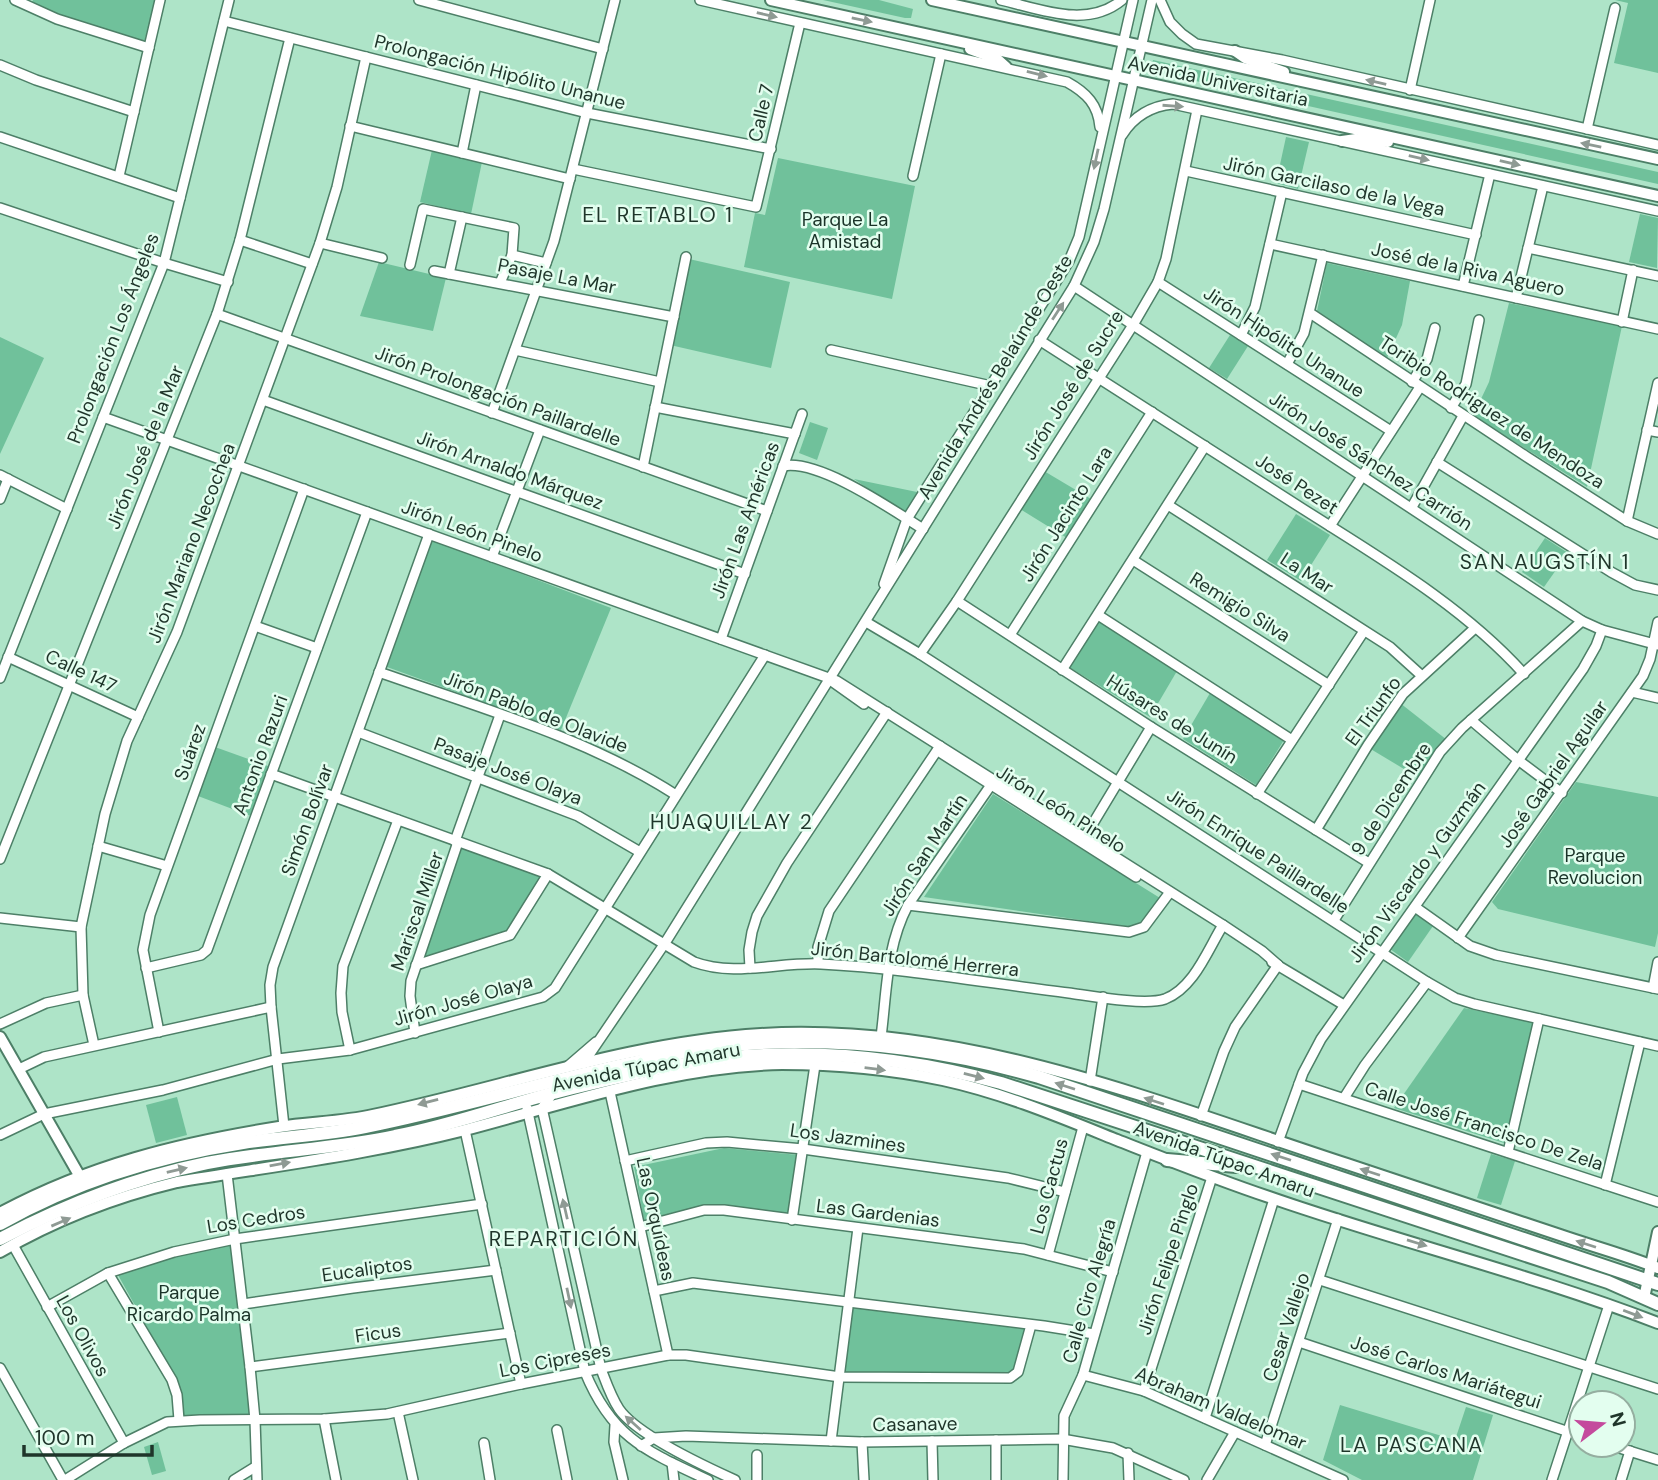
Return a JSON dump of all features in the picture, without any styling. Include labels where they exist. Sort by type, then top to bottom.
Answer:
[{"type":"highway","name":"Avenida Túpac Amaru","points":[[0,1239],[85,1198],[172,1170],[262,1154],[397,1136],[528,1106],[571,1071],[757,1043],[803,1042],[879,1046],[959,1058],[1057,1083],[1653,1282]]},
{"type":"highway","name":"Avenida Túpac Amaru","points":[[0,1224],[33,1205],[133,1168],[240,1143],[359,1128],[551,1087],[608,1080],[742,1056],[806,1055],[878,1059],[944,1069],[1001,1083],[1608,1282],[1658,1304]]},
{"type":"highway","points":[[1167,1160],[1259,1168]]},
{"type":"main road","name":"Avenida Universitaria","points":[[771,0],[1658,196]]},
{"type":"main road","name":"Avenida Universitaria","points":[[932,0],[1658,159]]},
{"type":"main road","points":[[952,40],[997,59],[1006,67]]},
{"type":"main road","points":[[1235,51],[1245,58],[1281,70],[1292,79]]},
{"type":"main road","points":[[1342,141],[1356,138],[1409,144],[1417,142]]},
{"type":"main road","name":"Avenida Túpac Amaru","points":[[0,1213],[79,1175],[157,1151],[284,1126],[381,1113],[571,1071],[586,1062],[668,1045],[746,1035],[810,1033],[881,1037],[949,1045],[1044,1066],[1654,1266]]},
{"type":"main road","points":[[0,1037],[79,1175]]},
{"type":"main road","name":"Avenida Túpac Amaru","points":[[0,1252],[61,1222],[141,1191],[364,1152],[465,1130],[528,1106],[542,1108],[679,1077],[749,1066],[815,1065],[875,1069],[943,1080],[1006,1097],[1274,1199],[1609,1304],[1658,1323]]},
{"type":"main road","points":[[1644,1298],[1653,1282],[1658,1232]]},
{"type":"street","points":[[15,0],[58,19],[149,48]]},
{"type":"street","points":[[119,176],[160,0]]},
{"type":"street","name":"Prolongación Los Ángeles","points":[[0,678],[164,263],[229,0]]},
{"type":"street","points":[[419,0],[603,49]]},
{"type":"street","points":[[492,413],[546,262],[615,0]]},
{"type":"street","points":[[700,0],[1068,82],[1079,88],[1096,107],[1101,134]]},
{"type":"street","points":[[1001,0],[1078,16],[1107,10],[1122,0]]},
{"type":"street","name":"Avenida Andrés Belaúnde Oeste","points":[[879,598],[907,519],[1069,261],[1079,237],[1133,0]]},
{"type":"street","name":"Avenida Andrés Belaúnde Oeste","points":[[586,1062],[665,943],[1074,286],[1094,242],[1104,209],[1152,0]]},
{"type":"street","name":"Avenida Universitaria","points":[[1160,0],[1170,22],[1196,44],[1658,145]]},
{"type":"street","points":[[1410,90],[1430,0]]},
{"type":"street","points":[[1587,129],[1615,8]]},
{"type":"street","name":"Prolongación Hipólito Unanue","points":[[224,21],[587,113],[771,149]]},
{"type":"street","name":"Calle 7","points":[[571,174],[753,208],[758,205],[800,23]]},
{"type":"street","name":"Jirón José de la Mar","points":[[1,854],[217,314],[240,240],[290,37]]},
{"type":"street","points":[[913,176],[941,54]]},
{"type":"street","name":"Jirón Mariano Necochea","points":[[94,1045],[83,995],[81,927],[97,846],[127,741],[177,632],[320,243],[337,187],[366,57]]},
{"type":"street","points":[[0,65],[36,80],[134,112]]},
{"type":"street","points":[[462,153],[476,85]]},
{"type":"street","name":"Avenida Universitaria","points":[[1119,140],[1136,118],[1154,108],[1173,104],[1658,211]]},
{"type":"street","name":"Jirón José de Sucre","points":[[920,654],[957,601],[1158,282],[1186,172],[1197,110]]},
{"type":"street","points":[[351,127],[462,153],[571,174]]},
{"type":"street","points":[[0,137],[180,198]]},
{"type":"street","name":"Jirón Garcilaso de la Vega","points":[[1186,172],[1476,235]]},
{"type":"street","points":[[1463,286],[1490,174]]},
{"type":"street","points":[[1091,183],[1108,187]]},
{"type":"street","points":[[1516,298],[1543,186]]},
{"type":"street","points":[[1241,335],[1255,307],[1282,192]]},
{"type":"street","points":[[1086,206],[1104,209]]},
{"type":"street","points":[[0,208],[228,282]]},
{"type":"street","points":[[410,265],[423,209],[514,228],[513,255],[500,283]]},
{"type":"street","points":[[449,274],[462,217]]},
{"type":"street","points":[[240,240],[312,264]]},
{"type":"street","points":[[320,243],[382,258]]},
{"type":"street","name":"José de la Riva Aguero","points":[[1270,244],[1658,329]]},
{"type":"street","points":[[1528,248],[1658,276]]},
{"type":"street","points":[[513,255],[546,262]]},
{"type":"street","points":[[1287,364],[1304,333],[1323,256]]},
{"type":"street","points":[[643,467],[686,257]]},
{"type":"street","points":[[1622,321],[1633,270]]},
{"type":"street","name":"Pasaje La Mar","points":[[434,271],[674,317]]},
{"type":"street","name":"Jirón Hipólito Unanue","points":[[1158,282],[1391,431]]},
{"type":"street","name":"Jirón José Sánchez Carrión","points":[[1074,286],[1582,621],[1602,631],[1656,645]]},
{"type":"street","name":"Toribio Rodriguez de Mendoza","points":[[1310,313],[1451,408],[1627,520],[1658,534]]},
{"type":"street","name":"Jirón Prolongación Paillardelle","points":[[217,314],[767,511]]},
{"type":"street","points":[[1451,408],[1466,384],[1479,320]]},
{"type":"street","points":[[1330,526],[1391,431],[1416,384],[1427,359],[1434,328]]},
{"type":"street","name":"José Pezet","points":[[1039,340],[1447,604],[1505,653],[1524,674]]},
{"type":"street","points":[[515,350],[660,382]]},
{"type":"street","points":[[831,350],[991,386]]},
{"type":"street","points":[[1627,520],[1658,383]]},
{"type":"street","name":"Jirón Arnaldo Márquez","points":[[263,400],[745,574]]},
{"type":"street","points":[[655,407],[795,434]]},
{"type":"street","name":"Jirón Jacinto Lara","points":[[1010,635],[1152,412]]},
{"type":"street","name":"Jirón Las Américas","points":[[721,639],[802,414]]},
{"type":"street","points":[[1412,507],[1464,416]]},
{"type":"street","name":"Jirón León Pinelo","points":[[103,417],[721,639],[762,659],[830,678],[1344,1005]]},
{"type":"street","points":[[492,557],[540,430]]},
{"type":"street","points":[[1647,430],[1658,432]]},
{"type":"street","points":[[1062,670],[1205,446]]},
{"type":"street","points":[[1437,462],[1611,572],[1635,585],[1658,590]]},
{"type":"street","points":[[783,466],[795,464],[824,473],[922,529]]},
{"type":"street","points":[[0,499],[4,477],[67,509]]},
{"type":"street","name":"Suárez","points":[[159,1032],[143,950],[145,936],[167,866],[304,489]]},
{"type":"street","name":"La Mar","points":[[1168,505],[1390,648],[1422,676]]},
{"type":"street","name":"Antonio Razuri","points":[[146,968],[201,955],[207,950],[368,512]]},
{"type":"street","name":"Simón Bolívar","points":[[284,1126],[271,1007],[273,967],[429,534]]},
{"type":"street","name":"Remigio Silva","points":[[1133,560],[1329,685]]},
{"type":"street","name":"Húsares de Junín","points":[[957,601],[1151,727],[1369,863]]},
{"type":"street","points":[[1098,615],[1292,740]]},
{"type":"street","name":"9 de Dicembre","points":[[1334,920],[1440,752],[1471,720],[1582,621]]},
{"type":"street","name":"Jirón Enrique Paillardelle","points":[[866,622],[920,654],[1427,982],[1468,1002],[1658,1046]]},
{"type":"street","name":"José Gabriel Aguilar","points":[[1458,938],[1643,676],[1656,645],[1658,622]]},
{"type":"street","points":[[254,626],[317,648]]},
{"type":"street","name":"El Triunfo","points":[[1316,830],[1367,746],[1403,694],[1475,628]]},
{"type":"street","points":[[1257,794],[1364,631]]},
{"type":"street","name":"Jirón Viscardo y Guzmán","points":[[1278,1142],[1313,1051],[1583,669],[1602,631]]},
{"type":"street","name":"Calle 147","points":[[8,657],[138,717]]},
{"type":"street","name":"Jirón José Olaya","points":[[0,1135],[44,1114],[163,1090],[278,1059],[350,1050],[543,997],[555,988],[762,659]]},
{"type":"street","name":"Jirón Pablo de Olavide","points":[[379,672],[585,746],[638,770],[676,795]]},
{"type":"street","points":[[1632,692],[1658,698]]},
{"type":"street","points":[[750,968],[752,932],[757,916],[788,863],[885,714]]},
{"type":"street","name":"Mariscal Miller","points":[[415,1033],[410,996],[411,981],[500,715]]},
{"type":"street","points":[[1471,720],[1562,793]]},
{"type":"street","points":[[1082,840],[1151,727]]},
{"type":"street","name":"Pasaje José Olaya","points":[[358,732],[578,817],[640,852]]},
{"type":"street","points":[[818,964],[818,947],[829,911],[939,748]]},
{"type":"street","name":"Jirón Bartolomé Herrera","points":[[271,774],[548,874],[706,967],[750,968],[818,964],[1103,998],[1163,1000],[1178,992],[1191,978],[1221,927]]},
{"type":"street","name":"Jirón San Martín","points":[[881,1037],[891,947],[898,924],[908,905],[992,783]]},
{"type":"street","points":[[350,1050],[342,1002],[343,966],[398,820]]},
{"type":"street","points":[[97,846],[167,866]]},
{"type":"street","points":[[416,965],[510,934],[548,874]]},
{"type":"street","points":[[908,905],[1129,932],[1144,927],[1168,894]]},
{"type":"street","points":[[1415,907],[1470,946],[1496,955],[1655,989],[1658,962]]},
{"type":"street","points":[[0,918],[81,927]]},
{"type":"street","points":[[1201,1116],[1224,1051],[1236,1027],[1278,965]]},
{"type":"street","points":[[1344,1098],[1427,982]]},
{"type":"street","points":[[0,1024],[46,1003],[83,995]]},
{"type":"street","points":[[1090,1081],[1103,998]]},
{"type":"street","points":[[19,1069],[44,1057],[271,1007]]},
{"type":"street","points":[[1508,1152],[1539,1019]]},
{"type":"street","name":"Avenida Andrés Belaúnde Oeste","points":[[571,1071],[607,1031]]},
{"type":"street","points":[[1605,1185],[1640,1042]]},
{"type":"street","points":[[792,1220],[815,1065]]},
{"type":"street","name":"Calle José Francisco De Zela","points":[[1299,1084],[1658,1202]]},
{"type":"street","points":[[551,1087],[542,1108],[601,1369],[619,1408],[632,1425],[730,1479]]},
{"type":"street","name":"Las Orquídeas","points":[[610,1092],[668,1355]]},
{"type":"street","points":[[528,1106],[585,1371],[594,1392],[615,1425],[641,1446],[708,1480]]},
{"type":"street","name":"Los Cactus","points":[[1048,1255],[1083,1126]]},
{"type":"street","points":[[465,1130],[521,1384]]},
{"type":"street","name":"Los Jazmines","points":[[625,1161],[716,1142],[803,1149],[1008,1178],[1065,1192]]},
{"type":"street","name":"Calle Ciro Alegría","points":[[1063,1480],[1064,1416],[1083,1375],[1147,1152]]},
{"type":"street","points":[[227,1174],[250,1367],[257,1480]]},
{"type":"street","name":"Jirón Felipe Pinglo","points":[[1144,1391],[1212,1177]]},
{"type":"street","points":[[1205,1418],[1274,1199]]},
{"type":"street","name":"Los Cedros","points":[[47,1307],[108,1273],[174,1252],[235,1239],[482,1204]]},
{"type":"street","name":"Las Gardenias","points":[[640,1227],[712,1209],[1024,1249],[1113,1272]]},
{"type":"street","name":"Cesar Vallejo","points":[[1265,1445],[1338,1219]]},
{"type":"street","points":[[831,1441],[858,1228]]},
{"type":"street","name":"Los Olivos","points":[[13,1245],[124,1443]]},
{"type":"street","name":"Eucaliptos","points":[[243,1304],[496,1270]]},
{"type":"street","points":[[108,1273],[172,1380],[177,1395],[179,1420]]},
{"type":"street","points":[[1320,1280],[1658,1389]]},
{"type":"street","points":[[654,1291],[693,1283],[1094,1334]]},
{"type":"street","points":[[1581,1389],[1609,1304]]},
{"type":"street","name":"Los Cipreses","points":[[64,1480],[124,1443],[167,1422],[324,1419],[398,1412],[668,1355],[839,1377],[1010,1378],[1018,1372],[1031,1325]]},
{"type":"street","name":"Ficus","points":[[250,1367],[510,1333]]},
{"type":"street","name":"José Carlos Mariátegui","points":[[1299,1342],[1567,1431]]},
{"type":"street","points":[[0,1368],[64,1480]]},
{"type":"street","name":"Abraham Valdelomar","points":[[1083,1375],[1144,1391],[1343,1480]]},
{"type":"street","points":[[398,1412],[413,1480]]},
{"type":"street","points":[[324,1419],[336,1480]]},
{"type":"street","points":[[615,1425],[614,1442],[623,1480]]},
{"type":"street","points":[[557,1430],[567,1480]]},
{"type":"street","points":[[1552,1480],[1567,1431]]},
{"type":"street","points":[[1207,1480],[1235,1432]]},
{"type":"street","name":"Casanave","points":[[641,1446],[654,1438],[686,1436],[862,1442],[1062,1439],[1113,1448],[1184,1480]]},
{"type":"street","points":[[996,1440],[996,1480]]},
{"type":"street","points":[[932,1441],[933,1480]]},
{"type":"street","points":[[862,1442],[864,1480]]},
{"type":"street","points":[[484,1443],[491,1480]]},
{"type":"street","points":[[1637,1453],[1658,1460]]},
{"type":"street","points":[[1128,1454],[1129,1480]]},
{"type":"street","points":[[757,1455],[757,1480]]},
{"type":"street","points":[[1621,1480],[1628,1459]]},
{"type":"street","points":[[672,1463],[674,1480]]},
{"type":"street","points":[[234,1480],[255,1467]]},
{"type":"street","points":[[717,1480],[730,1479]]},
{"type":"green space","points":[[155,0],[144,43],[57,14],[32,2]]},
{"type":"green space","points":[[823,0],[879,0],[913,9],[911,18],[905,18]]},
{"type":"green space","points":[[1615,0],[1658,0],[1658,73],[1614,63],[1628,3]]},
{"type":"green space","points":[[1153,60],[1658,172],[1658,184],[1151,71]]},
{"type":"green space","points":[[1286,137],[1309,142],[1298,189],[1276,183]]},
{"type":"green space","points":[[432,150],[482,162],[471,214],[420,202]]},
{"type":"green space","name":"Parque La Amistad","points":[[778,158],[915,186],[892,299],[744,267],[755,213],[765,215]]},
{"type":"green space","points":[[1640,214],[1658,218],[1657,268],[1629,262]]},
{"type":"green space","points":[[689,259],[790,282],[771,368],[670,345]]},
{"type":"green space","points":[[379,262],[446,278],[433,331],[360,316]]},
{"type":"green space","points":[[1327,263],[1410,281],[1402,325],[1387,358],[1317,311]]},
{"type":"green space","points":[[1509,303],[1622,326],[1587,487],[1473,416],[1489,382]]},
{"type":"green space","points":[[1230,335],[1248,346],[1227,379],[1209,368]]},
{"type":"green space","points":[[0,337],[44,358],[0,454]]},
{"type":"green space","points":[[810,422],[828,428],[817,460],[799,453]]},
{"type":"green space","points":[[1044,471],[1091,499],[1067,538],[1020,509]]},
{"type":"green space","points":[[854,479],[917,492],[906,515]]},
{"type":"green space","points":[[1296,514],[1330,535],[1301,581],[1267,560]]},
{"type":"green space","points":[[1545,538],[1568,553],[1544,587],[1522,572]]},
{"type":"green space","points":[[432,540],[611,608],[561,730],[387,667]]},
{"type":"green space","points":[[1097,622],[1102,622],[1177,671],[1150,717],[1069,667]]},
{"type":"green space","points":[[1210,693],[1284,740],[1256,785],[1183,739]]},
{"type":"green space","points":[[1400,703],[1447,740],[1419,778],[1369,748]]},
{"type":"green space","points":[[215,747],[268,766],[251,816],[198,796]]},
{"type":"green space","name":"Parque Revolucion","points":[[1576,782],[1658,797],[1658,933],[1655,947],[1498,909],[1492,902]]},
{"type":"green space","points":[[993,794],[1160,898],[1141,922],[1128,927],[924,897]]},
{"type":"green space","points":[[461,846],[541,876],[509,930],[421,959]]},
{"type":"green space","points":[[1415,913],[1433,926],[1408,962],[1390,949]]},
{"type":"green space","points":[[1464,1008],[1533,1022],[1510,1143],[1507,1144],[1394,1108]]},
{"type":"green space","points":[[177,1097],[187,1135],[156,1143],[146,1105]]},
{"type":"green space","points":[[724,1148],[799,1155],[789,1214],[703,1205],[644,1220],[634,1167]]},
{"type":"green space","points":[[1491,1154],[1515,1161],[1501,1205],[1477,1198]]},
{"type":"green space","name":"Parque Ricardo Palma","points":[[231,1244],[252,1416],[184,1416],[176,1379],[118,1275],[168,1258]]},
{"type":"green space","points":[[853,1308],[1025,1329],[1014,1369],[1008,1374],[845,1372]]},
{"type":"green space","name":"LA PASCANA","points":[[1340,1405],[1455,1440],[1466,1407],[1493,1415],[1473,1480],[1362,1480],[1323,1460]]},
{"type":"green space","points":[[158,1442],[166,1471],[152,1475],[144,1447]]},
{"type":"district","name":"EL RETABLO 1","points":[[658,215]]},
{"type":"district","name":"SAN AUGSTÍN 1","points":[[1545,562]]},
{"type":"district","name":"HUAQUILLAY 2","points":[[732,822]]},
{"type":"district","name":"REPARTICIÓN","points":[[564,1239]]},
{"type":"district","name":"LA PASCANA","points":[[1412,1445]]}]
